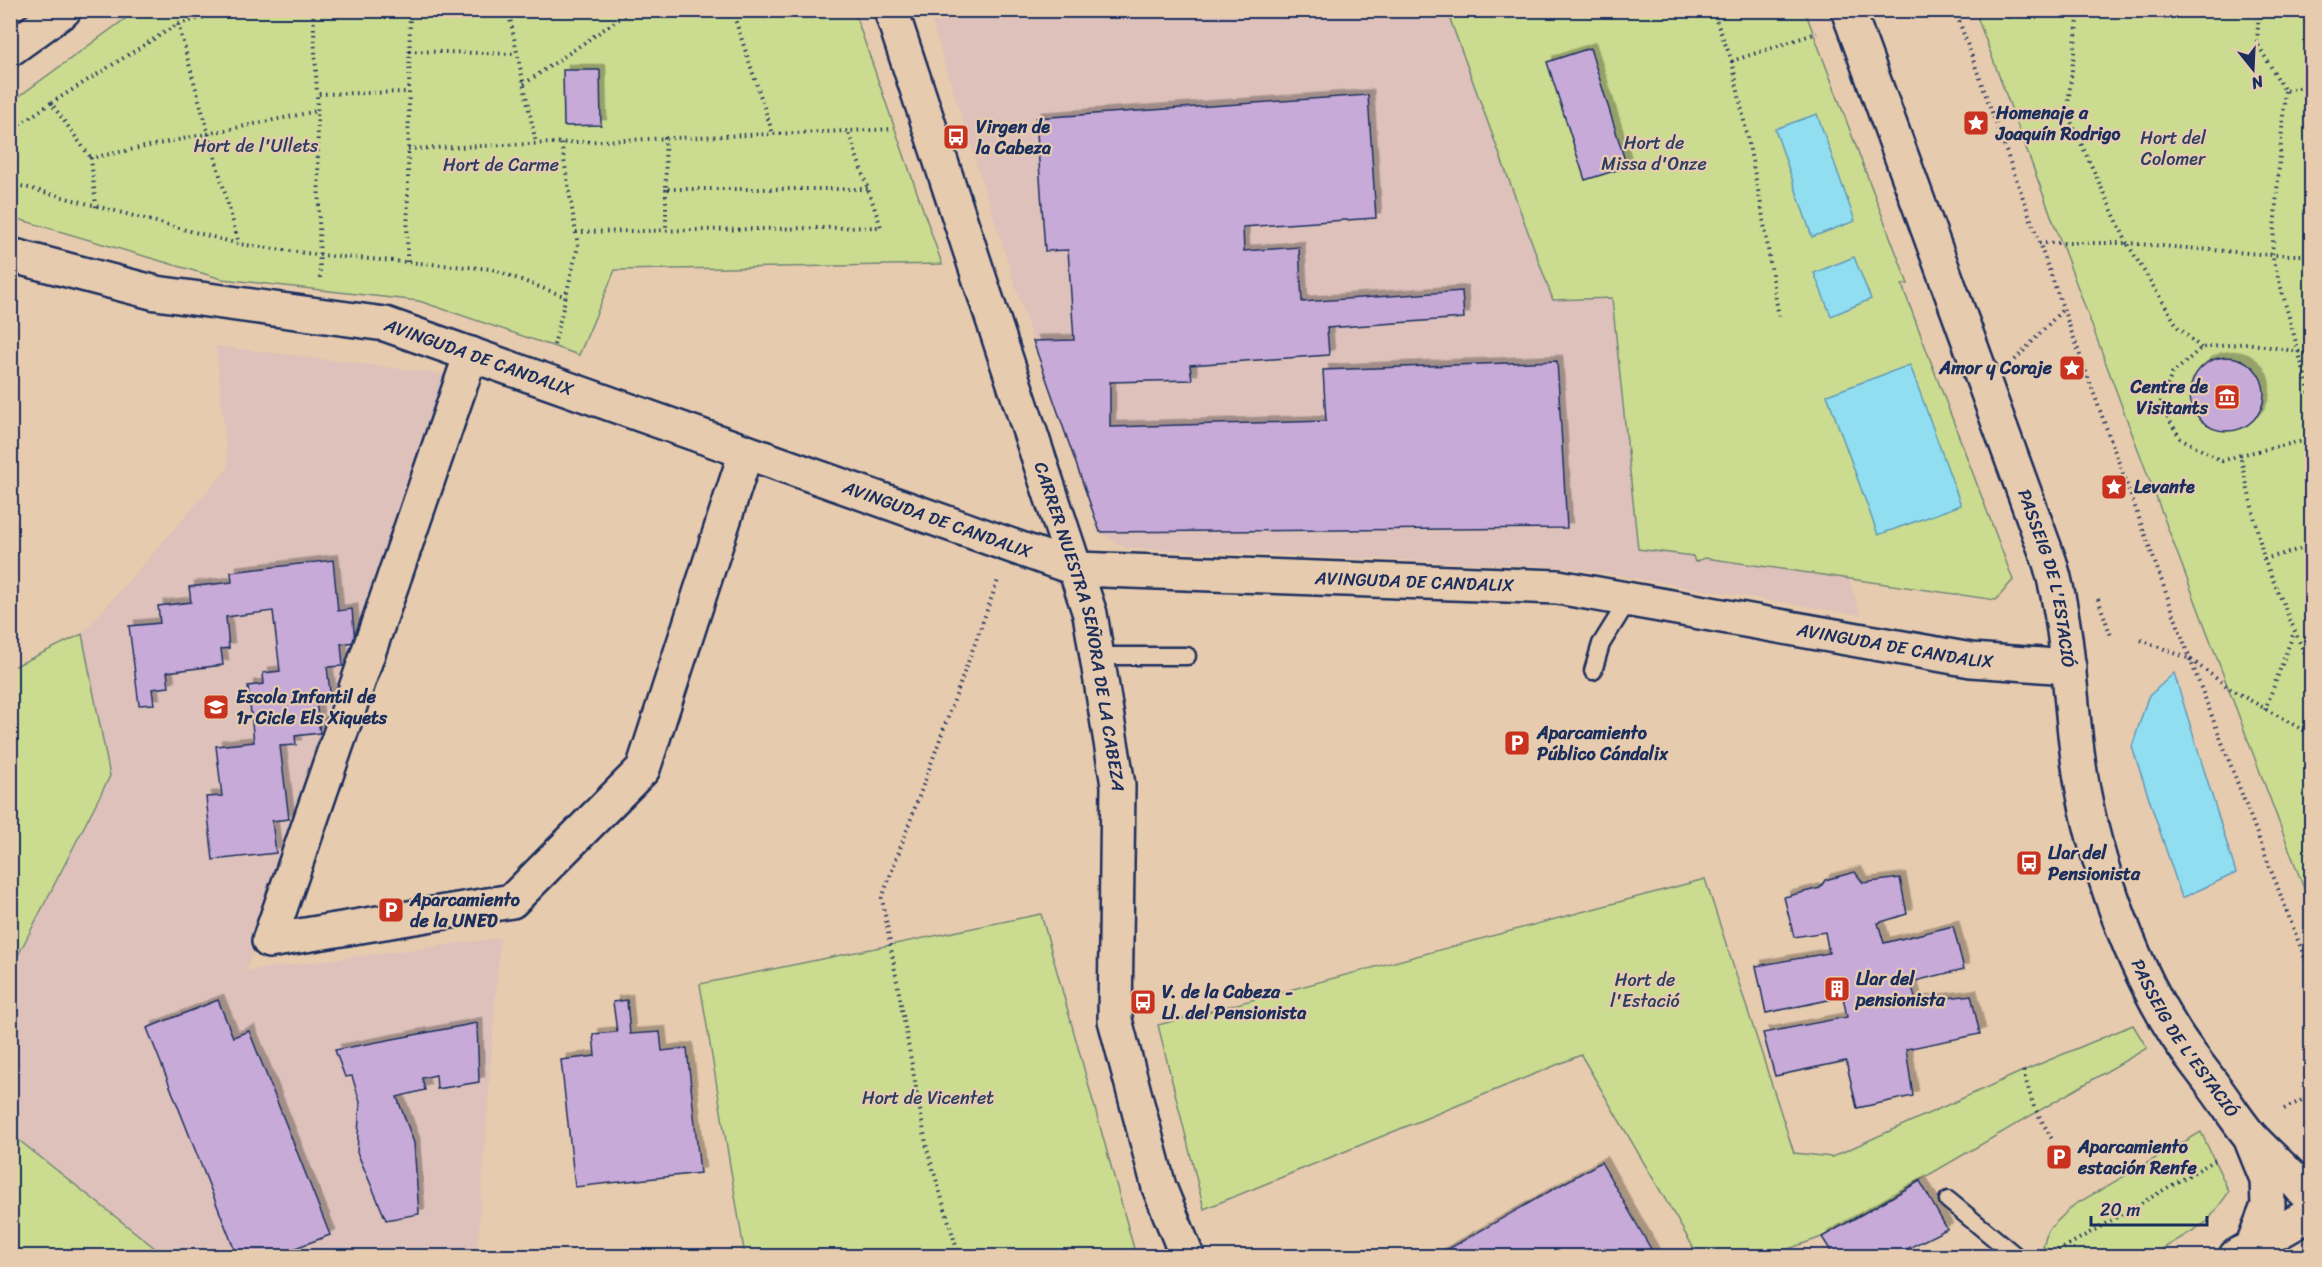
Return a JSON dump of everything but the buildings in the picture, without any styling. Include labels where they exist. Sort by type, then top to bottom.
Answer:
[{"type":"main road","points":[[10,49],[64,10]]},
{"type":"main road","name":"CARRER NUESTRA SEÑORA DE LA CABEZA","points":[[891,10],[1090,614],[1099,656],[1118,785],[1115,1020],[1158,1187],[1187,1257]]},
{"type":"main road","name":"PASSEIG DE L'ESTACIÓ","points":[[1848,10],[2061,598],[2077,753],[2094,837],[2122,925],[2175,1033],[2250,1135],[2312,1202]]},
{"type":"main road","name":"AVINGUDA DE CANDALIX","points":[[10,255],[156,293],[385,324],[1077,569],[1558,587],[1971,660],[2069,667]]},
{"type":"main road","points":[[471,354],[269,941],[512,901],[643,769],[746,452]]},
{"type":"main road","name":"PASSEIG DE L'ESTACIÓ","points":[[2244,1252],[2268,1206],[2267,1179],[2250,1135]]},
{"type":"main road","points":[[2244,1252],[2312,1213]]},
{"type":"lane","points":[[1593,671],[1601,644],[1629,599]]},
{"type":"lane","points":[[1099,656],[1187,656]]},
{"type":"lane","points":[[1948,1200],[2016,1257]]},
{"type":"path","points":[[10,131],[178,24],[231,10]]},
{"type":"path","points":[[313,10],[321,315]]},
{"type":"path","points":[[407,262],[410,10]]},
{"type":"path","points":[[506,10],[509,14],[536,143]]},
{"type":"path","points":[[524,84],[632,10]]},
{"type":"path","points":[[732,10],[773,134]]},
{"type":"path","points":[[1712,10],[1732,61],[1761,205],[1779,318]]},
{"type":"path","points":[[1955,10],[2190,659],[2312,977]]},
{"type":"path","points":[[2007,10],[2009,17],[2031,10]]},
{"type":"path","points":[[2079,10],[2067,113],[2127,243],[2178,327],[2200,348]]},
{"type":"path","points":[[2259,10],[2257,43],[2285,91],[2272,255],[2312,401]]},
{"type":"path","points":[[178,24],[239,244]]},
{"type":"path","points":[[1732,61],[1814,34]]},
{"type":"path","points":[[409,51],[517,54]]},
{"type":"path","points":[[2285,91],[2312,85]]},
{"type":"path","points":[[317,94],[409,92]]},
{"type":"path","points":[[51,103],[91,158],[96,207]]},
{"type":"path","points":[[91,158],[317,111]]},
{"type":"path","points":[[408,149],[930,127]]},
{"type":"path","points":[[576,232],[881,226],[848,131]]},
{"type":"path","points":[[665,137],[666,231]]},
{"type":"path","points":[[545,380],[578,246],[561,141]]},
{"type":"path","points":[[10,183],[239,244],[320,255],[492,268],[566,297]]},
{"type":"path","points":[[666,189],[868,189]]},
{"type":"path","points":[[2039,243],[2127,243],[2272,255],[2312,255]]},
{"type":"path","points":[[2013,362],[2064,308]]},
{"type":"path","points":[[2312,354],[2299,354],[2247,344],[2200,348],[2172,374],[2160,404],[2180,438],[2222,461],[2312,439]]},
{"type":"path","points":[[2240,455],[2264,559],[2312,665]]},
{"type":"path","points":[[959,1257],[927,1149],[882,898],[1010,545]]},
{"type":"path","points":[[2264,559],[2312,546]]},
{"type":"path","points":[[2265,710],[2295,630]]},
{"type":"path","points":[[2141,640],[2190,659],[2232,690],[2312,735]]},
{"type":"path","points":[[2023,1071],[2034,1107],[2053,1141]]},
{"type":"path","points":[[2284,1109],[2312,1095]]},
{"type":"path","points":[[2055,1257],[2058,1251],[2223,1156]]},
{"type":"shaded area","points":[[928,11],[1447,11],[1553,300],[1751,291],[1861,615],[1564,567],[1125,548],[1100,532],[1033,341]]},
{"type":"shaded area","points":[[216,346],[450,375],[246,971],[500,938],[477,1256],[165,1256],[11,1134],[10,969],[108,780],[82,634],[228,468]]},
{"type":"green space","name":"Hort de Carme","points":[[136,11],[854,11],[942,264],[615,270],[579,355],[419,301],[222,279],[11,217],[10,103]]},
{"type":"green space","name":"Hort de Missa d'Onze","points":[[1447,11],[1805,11],[1908,284],[1902,285],[2013,580],[1996,600],[1705,558],[1695,562],[1693,556],[1638,549],[1612,298],[1553,300]]},
{"type":"green space","name":"Hort del Colomer","points":[[1975,11],[2311,11],[2311,907],[2130,428]]},
{"type":"green space","points":[[82,634],[110,776],[11,969],[11,668]]},
{"type":"green space","name":"Hort de l'Estació","points":[[1705,879],[1794,1153],[1832,1157],[2023,1071],[2133,1025],[2147,1048],[1822,1237],[1768,1256],[1696,1256],[1692,1245],[1581,1055],[1204,1209],[1158,1025]]},
{"type":"green space","name":"Hort de Vicentet","points":[[1041,914],[1136,1256],[745,1256],[700,984]]},
{"type":"green space","points":[[2201,1132],[2229,1192],[2207,1222],[2151,1256],[2067,1256],[2043,1247],[2048,1230],[2074,1205]]},
{"type":"green space","points":[[11,1134],[165,1256],[11,1256]]},
{"type":"water","points":[[1817,114],[1855,221],[1812,237],[1775,129]]},
{"type":"water","points":[[1854,257],[1871,299],[1831,316],[1814,273]]},
{"type":"water","points":[[1910,365],[1961,505],[1878,535],[1827,395]]},
{"type":"water","points":[[2174,673],[2236,873],[2182,898],[2132,747],[2148,697]]},
{"type":"place","name":"Homenaje a Joaquín Rodrigo","points":[[1976,123]]},
{"type":"place","name":"Virgen de la Cabeza","points":[[956,137]]},
{"type":"place","name":"Amor y Coraje","points":[[2072,368]]},
{"type":"place","name":"Centre de Visitants","points":[[2227,397]]},
{"type":"place","name":"Levante","points":[[2114,487]]},
{"type":"place","name":"Escola Infantil de 1r Cicle Els Xiquets","points":[[216,707]]},
{"type":"place","name":"Aparcamiento Público Cándalix","points":[[1517,743]]},
{"type":"place","name":"Llar del Pensionista","points":[[2029,863]]},
{"type":"place","name":"Aparcamiento de la UNED","points":[[391,910]]},
{"type":"place","name":"Llar del pensionista","points":[[1837,989]]},
{"type":"place","name":"V. de la Cabeza - Ll. del Pensionista","points":[[1143,1002]]},
{"type":"place","name":"Aparcamiento estación Renfe","points":[[2059,1157]]},
{"type":"park label","name":"Hort de l'Ullets","points":[[256,146]]}]
